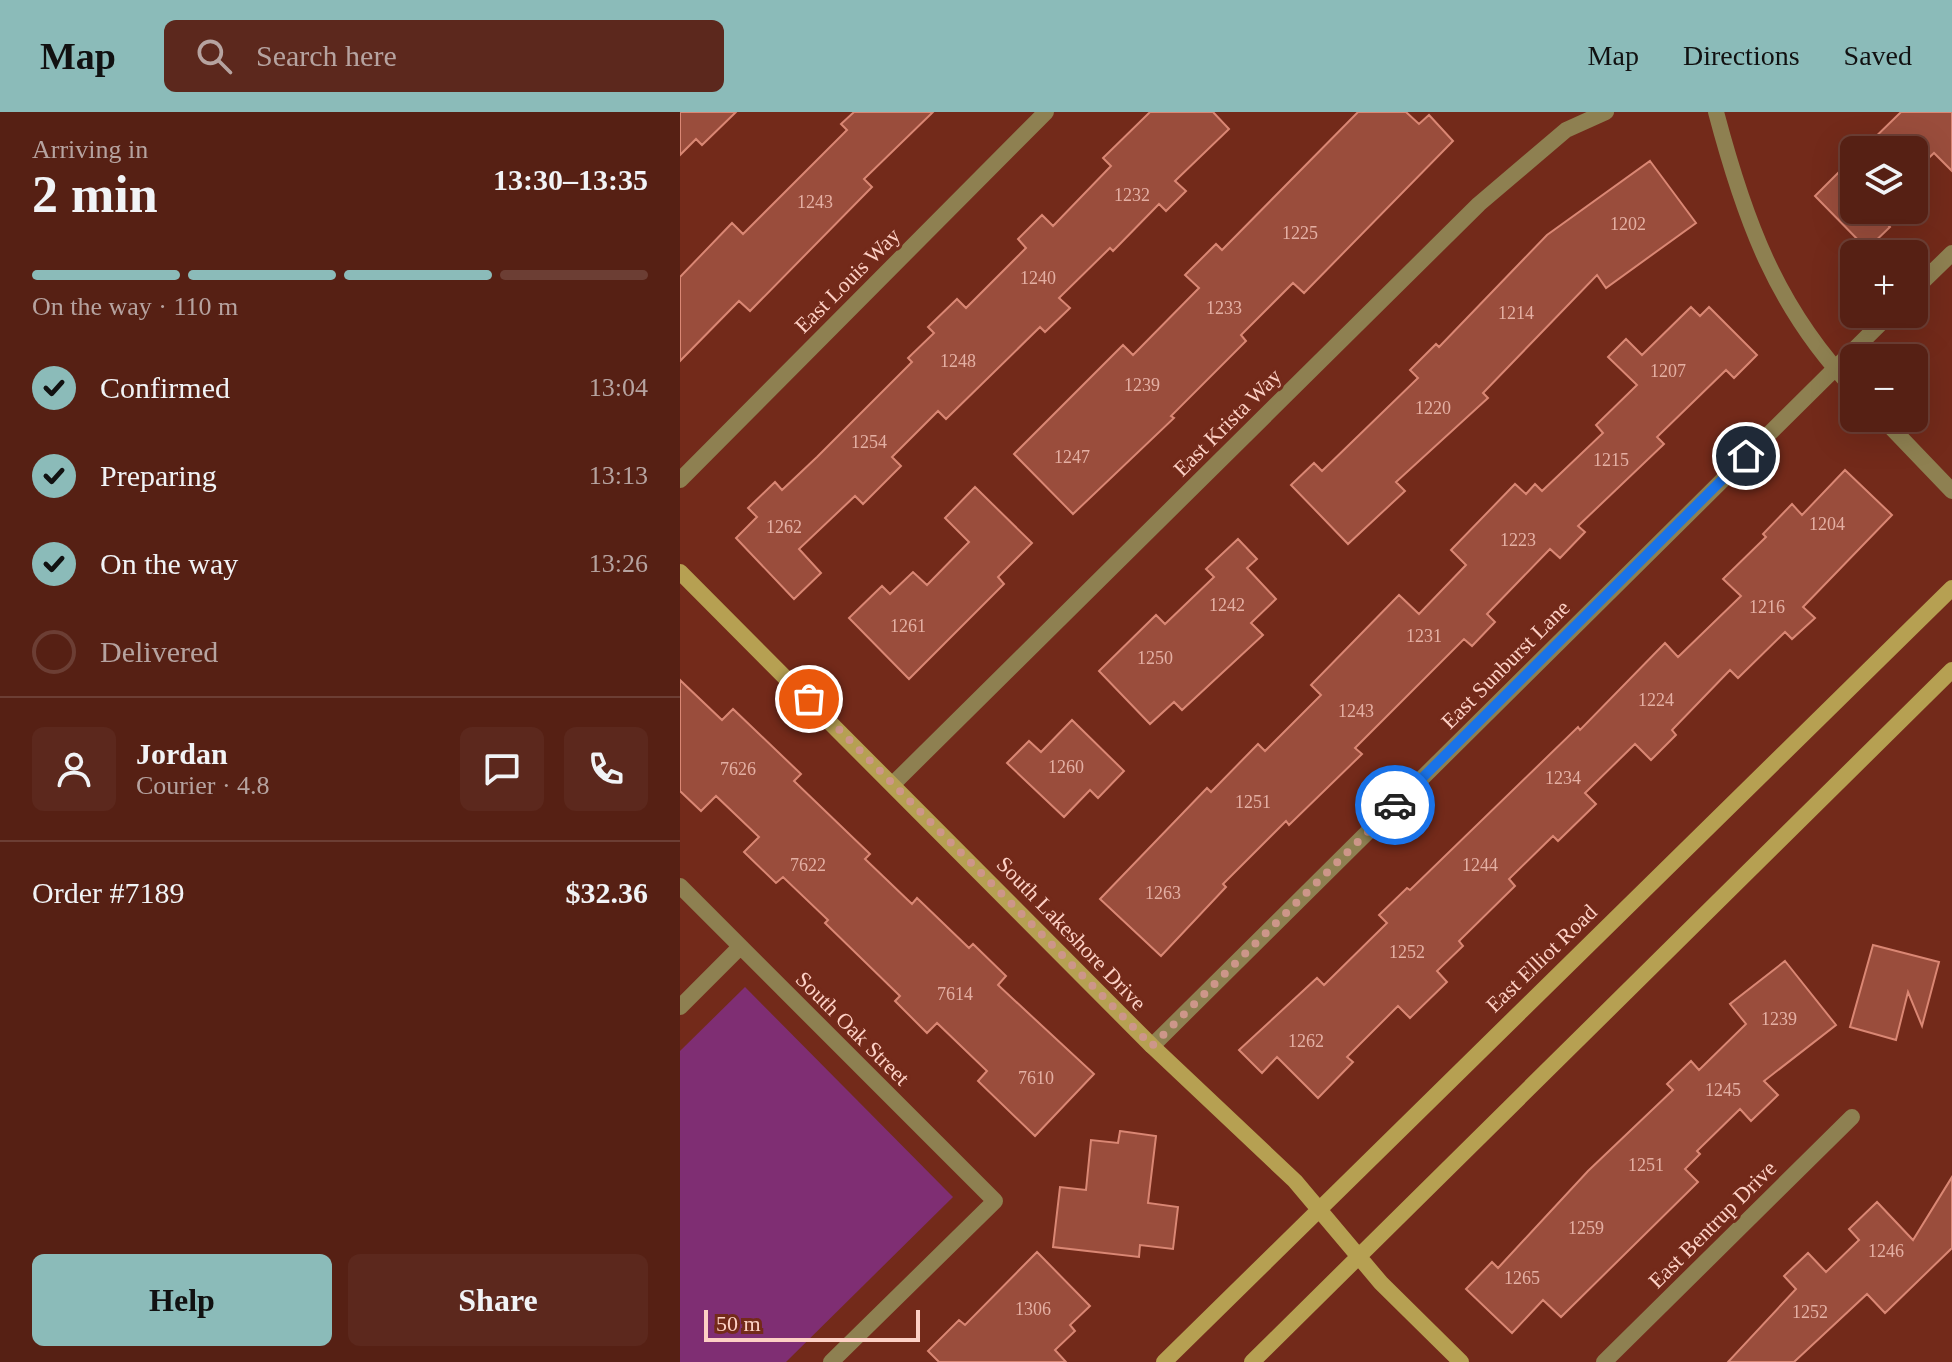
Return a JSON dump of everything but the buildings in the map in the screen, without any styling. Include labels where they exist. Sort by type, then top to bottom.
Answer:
[{"type":"main road","name":"South Lakeshore Drive","points":[[680,572],[894,783],[1152,1046],[1295,1181],[1359,1256],[1461,1362]]},
{"type":"main road","name":"East Elliot Road","points":[[1164,1362],[1952,588]]},
{"type":"main road","points":[[1252,1362],[1952,670]]},
{"type":"street","name":"East Louis Way","points":[[680,480],[1046,112]]},
{"type":"street","name":"East Krista Way","points":[[894,783],[1479,204],[1566,130],[1606,112]]},
{"type":"street","points":[[1716,112],[1740,201],[1778,288],[1840,375]]},
{"type":"street","points":[[1928,276],[1952,253]]},
{"type":"street","name":"East Sunburst Lane","points":[[1152,1046],[1876,328]]},
{"type":"street","points":[[1895,432],[1952,491]]},
{"type":"street","name":"South Oak Street","points":[[680,886],[995,1201],[831,1362]]},
{"type":"street","points":[[680,1007],[740,947]]},
{"type":"street","name":"East Bentrup Drive","points":[[1604,1362],[1852,1117]]},
{"type":"shaded area","points":[[745,987],[953,1197],[786,1362],[680,1362],[680,1051]]},
{"type":"way so far","points":[[809,699],[1152,1046],[1395,805]]},
{"type":"route","points":[[1395,805],[1746,456]]}]
